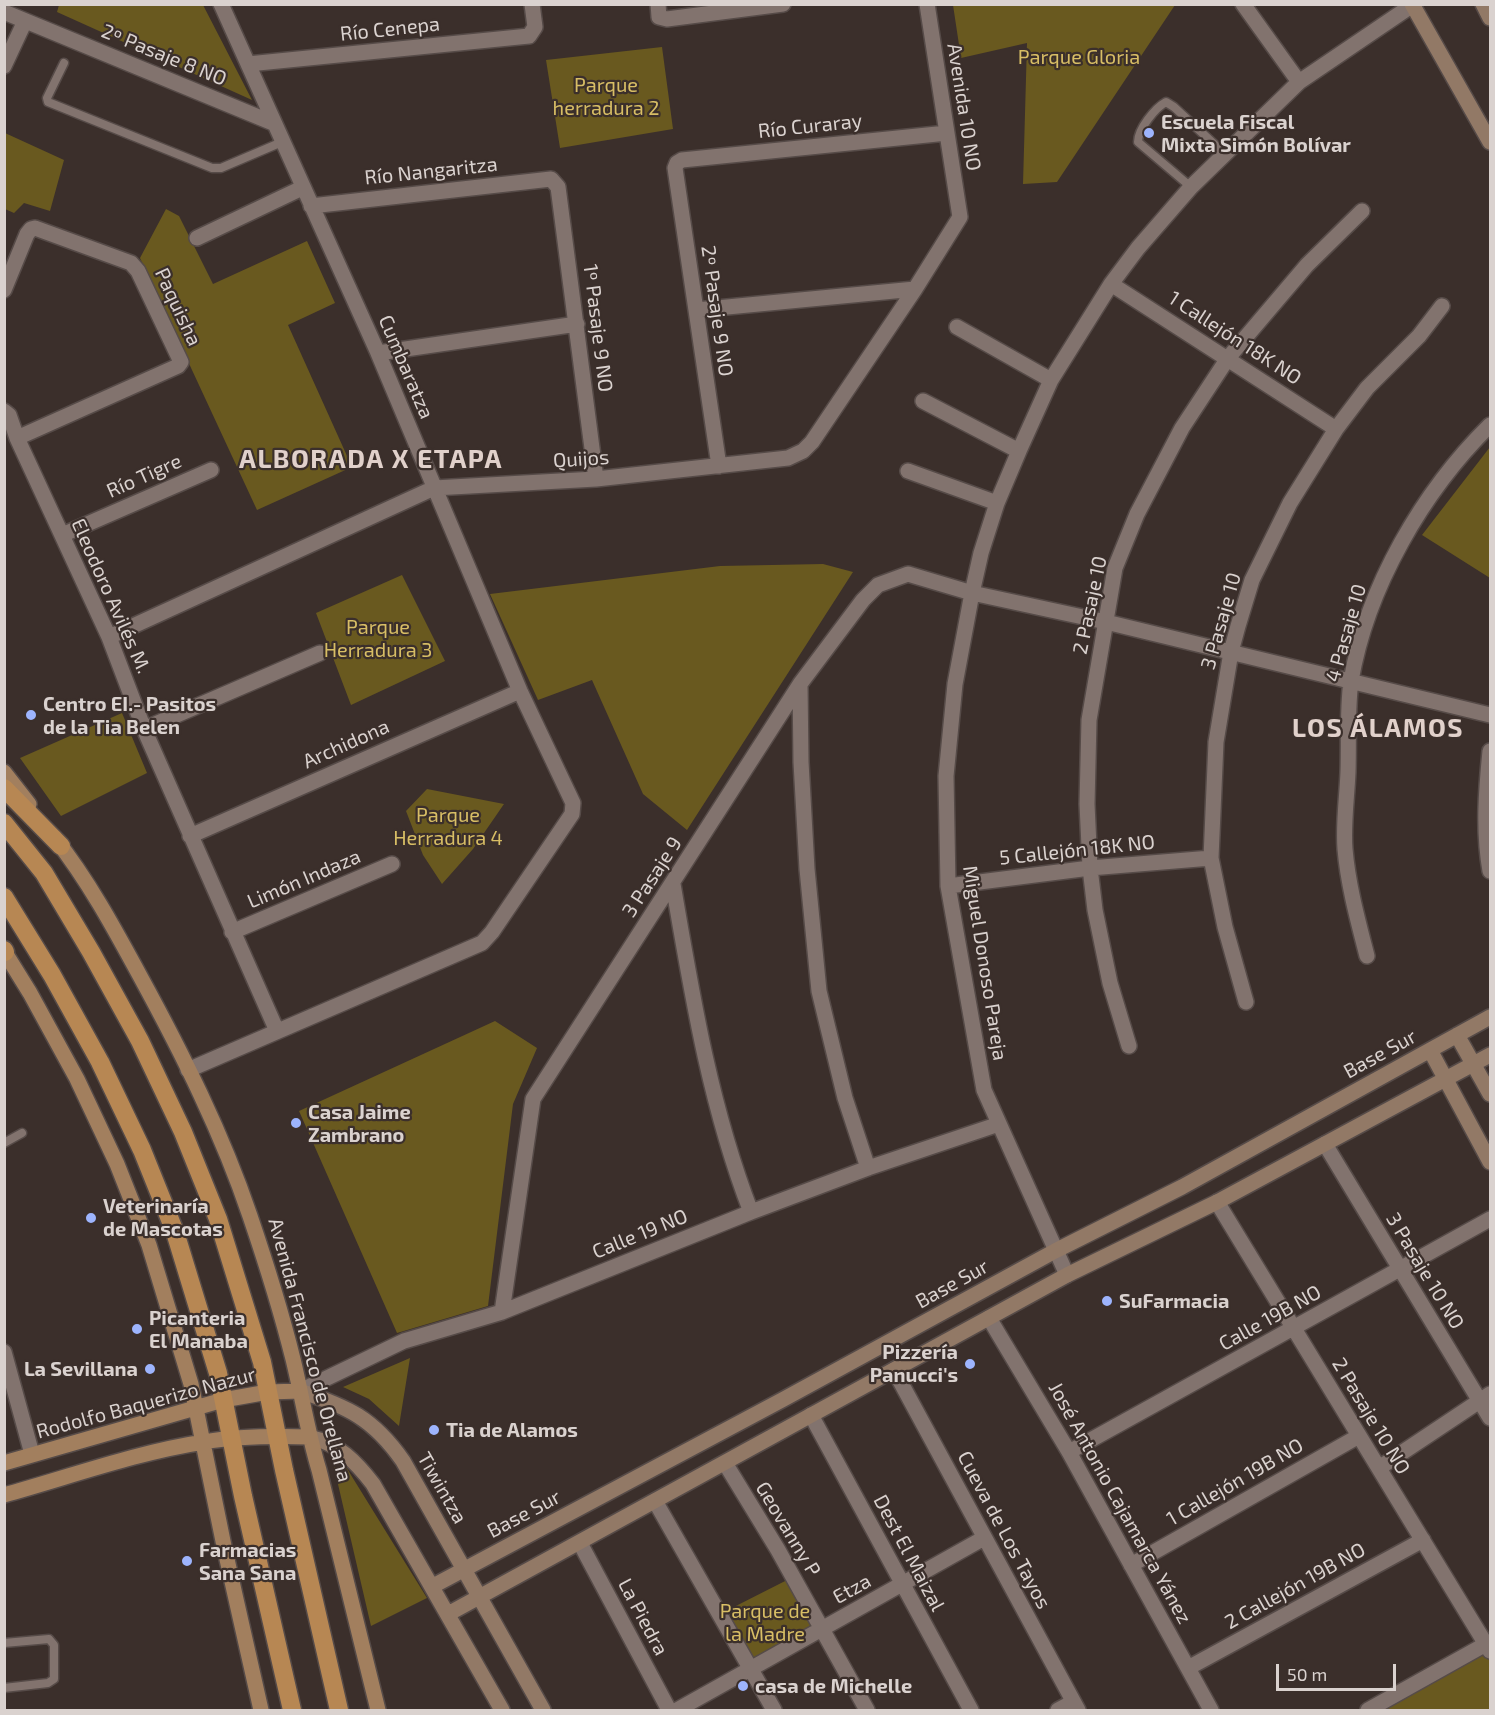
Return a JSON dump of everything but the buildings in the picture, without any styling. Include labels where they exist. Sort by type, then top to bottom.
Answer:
[{"type":"highway","points":[[4,788],[61,846]]},
{"type":"highway","points":[[4,823],[44,873],[140,1041],[183,1132],[218,1219],[262,1362],[339,1710]]},
{"type":"highway","points":[[4,897],[52,975],[95,1052],[142,1150],[175,1232],[218,1373],[292,1710]]},
{"type":"main road","name":"Avenida Francisco de Orellana","points":[[4,772],[73,861],[121,941],[171,1032],[214,1126],[250,1215],[293,1360],[309,1437],[378,1710]]},
{"type":"main road","points":[[5,951],[77,1079],[117,1164],[149,1245],[191,1383],[261,1710]]},
{"type":"main road","name":"Rodolfo Baquerizo Nazur","points":[[4,1463],[223,1400],[268,1392],[300,1391]]},
{"type":"main road","points":[[4,1495],[160,1450],[231,1438],[309,1437]]},
{"type":"street","name":"Cumbaratza","points":[[221,4],[378,354],[520,691],[573,803],[572,814],[482,944],[277,1031]]},
{"type":"street","name":"Río Cenepa","points":[[248,64],[529,36],[534,32],[535,27],[532,4]]},
{"type":"street","points":[[660,12],[783,4]]},
{"type":"street","name":"Avenida 10 NO","points":[[927,4],[960,217]]},
{"type":"street","points":[[1243,4],[1299,82]]},
{"type":"street","points":[[1483,4],[1491,18]]},
{"type":"street","points":[[1413,5],[1491,142]]},
{"type":"street","name":"Miguel Donoso Pareja","points":[[1067,1275],[984,1090],[948,886],[946,776],[955,684],[981,553],[1018,451],[1051,380],[1111,284],[1138,248],[1191,187],[1299,82],[1413,5]]},
{"type":"street","name":"2º Pasaje 8 NO","points":[[4,12],[273,123]]},
{"type":"street","points":[[4,66],[25,21]]},
{"type":"street","name":"Río Curaray","points":[[677,163],[682,160],[947,134]]},
{"type":"street","name":"2º Pasaje 9 NO","points":[[677,163],[675,168],[719,466]]},
{"type":"street","name":"Río Nangaritza","points":[[311,206],[550,179],[556,182]]},
{"type":"street","name":"1º Pasaje 9 NO","points":[[556,182],[577,324],[596,479]]},
{"type":"street","points":[[197,238],[302,188]]},
{"type":"street","name":"2 Pasaje 10","points":[[1129,1046],[1110,983],[1095,910],[1090,868],[1087,804],[1089,720],[1116,568],[1137,514],[1182,428],[1228,358],[1307,265],[1362,210]]},
{"type":"street","name":"Quijos","points":[[109,637],[434,488],[596,479],[788,458],[803,451],[812,442],[915,289],[960,217]]},
{"type":"street","name":"Paquisha","points":[[4,290],[30,229],[35,228],[130,263],[138,271],[181,363],[17,438]]},
{"type":"street","name":"1 Callejón 18K NO","points":[[1111,284],[1336,429]]},
{"type":"street","points":[[696,310],[915,289]]},
{"type":"street","name":"3 Pasaje 10","points":[[1246,1002],[1225,927],[1211,858],[1216,742],[1231,652],[1252,580],[1290,503],[1336,429],[1367,388],[1419,336],[1442,306]]},
{"type":"street","points":[[378,354],[577,324]]},
{"type":"street","points":[[957,327],[1051,380]]},
{"type":"street","points":[[923,401],[1018,451]]},
{"type":"street","name":"Eleodoro Avilés M.","points":[[4,411],[9,415],[17,438],[109,637],[144,729],[277,1031]]},
{"type":"street","name":"4 Pasaje 10","points":[[1367,956],[1351,891],[1345,848],[1351,682],[1373,604],[1406,534],[1434,492],[1474,441],[1491,425]]},
{"type":"street","name":"Río Tigre","points":[[62,535],[211,470]]},
{"type":"street","points":[[908,471],[998,503]]},
{"type":"street","name":"3 Pasaje 9","points":[[502,1312],[533,1099],[800,684],[863,600],[878,585],[908,574],[972,593],[1106,622],[1491,715]]},
{"type":"street","points":[[144,729],[320,653]]},
{"type":"street","points":[[800,684],[801,762],[819,992],[845,1098],[868,1168]]},
{"type":"street","name":"Archidona","points":[[190,836],[520,691]]},
{"type":"street","points":[[1491,751],[1485,795],[1488,857],[1491,871]]},
{"type":"street","name":"5 Callejón 18K NO","points":[[948,886],[1090,868],[1211,858]]},
{"type":"street","name":"Limón Indaza","points":[[232,932],[392,864]]},
{"type":"street","points":[[673,884],[701,1040],[722,1128],[751,1212]]},
{"type":"street","name":"Base Sur","points":[[433,1586],[1055,1251],[1182,1187],[1491,1017]]},
{"type":"street","points":[[188,1070],[277,1031]]},
{"type":"street","points":[[1457,1035],[1491,1094]]},
{"type":"street","points":[[1430,1050],[1491,1162]]},
{"type":"street","points":[[448,1614],[1067,1275],[1216,1202],[1491,1055]]},
{"type":"street","name":"Calle 19 NO","points":[[300,1391],[404,1341],[502,1312],[751,1212],[868,1168],[999,1124]]},
{"type":"street","name":"3 Pasaje 10 NO","points":[[1325,1144],[1400,1270],[1485,1397],[1491,1418]]},
{"type":"street","name":"2 Pasaje 10 NO","points":[[1216,1202],[1488,1648]]},
{"type":"street","name":"Calle 19B NO","points":[[1069,1452],[1491,1219]]},
{"type":"street","name":"José Antonio Cajamarca Yánez","points":[[989,1318],[1069,1452],[1211,1710]]},
{"type":"street","points":[[4,1352],[32,1454]]},
{"type":"street","name":"Cueva de Los Tayos","points":[[894,1370],[1075,1706]]},
{"type":"street","name":"Tiwintza","points":[[300,1391],[349,1410],[391,1444],[403,1461],[543,1710]]},
{"type":"street","points":[[1379,1468],[1485,1397]]},
{"type":"street","name":"Dest El Maizal","points":[[811,1415],[971,1710]]},
{"type":"street","name":"1 Callejón 19B NO","points":[[1131,1565],[1359,1436]]},
{"type":"street","points":[[309,1437],[340,1449],[363,1470],[373,1484],[502,1710]]},
{"type":"street","name":"Geovanny P","points":[[725,1463],[778,1550],[867,1710]]},
{"type":"street","points":[[655,1501],[774,1710]]},
{"type":"street","name":"Etza","points":[[676,1710],[984,1538]]},
{"type":"street","name":"2 Callejón 19B NO","points":[[1188,1668],[1423,1540]]},
{"type":"street","name":"La Piedra","points":[[580,1543],[669,1710]]},
{"type":"street","points":[[1368,1710],[1488,1648]]},
{"type":"street","points":[[1058,1710],[1075,1706]]},
{"type":"lane","points":[[64,63],[47,98],[48,102],[212,168],[221,168],[282,142]]},
{"type":"lane","points":[[1191,187],[1138,142],[1138,135],[1161,104],[1166,102],[1174,107],[1225,154]]},
{"type":"lane","points":[[4,1143],[22,1133]]},
{"type":"lane","points":[[4,1643],[49,1639],[54,1645],[54,1679],[48,1683],[4,1688]]},
{"type":"green space","name":"Parque Gloria","points":[[953,4],[1175,5],[1057,182],[1023,184],[1027,43],[961,58]]},
{"type":"green space","points":[[59,5],[203,5],[252,100],[57,12]]},
{"type":"green space","name":"Parque herradura 2","points":[[662,47],[673,129],[560,148],[546,60]]},
{"type":"green space","points":[[5,133],[64,160],[50,211],[24,203],[14,213],[5,209]]},
{"type":"green space","points":[[166,209],[179,216],[213,284],[307,241],[335,303],[288,325],[352,467],[257,510],[140,258]]},
{"type":"green space","points":[[1490,447],[1490,578],[1422,535]]},
{"type":"green space","points":[[823,564],[853,572],[687,830],[643,794],[592,680],[538,700],[490,594],[720,566]]},
{"type":"green space","name":"Parque Herradura 3","points":[[402,575],[445,661],[351,705],[316,613]]},
{"type":"green space","points":[[122,713],[147,773],[61,816],[20,758]]},
{"type":"green space","name":"Parque Herradura 4","points":[[427,789],[504,804],[473,849],[442,884],[423,855],[406,811]]},
{"type":"green space","points":[[495,1021],[537,1048],[513,1104],[488,1306],[397,1333],[299,1111]]},
{"type":"green space","points":[[410,1358],[399,1426],[369,1399],[343,1387]]},
{"type":"green space","points":[[334,1467],[346,1467],[427,1598],[371,1626]]},
{"type":"green space","name":"Parque de la Madre","points":[[793,1577],[817,1625],[749,1663],[724,1612]]},
{"type":"green space","points":[[1485,1651],[1490,1659],[1490,1710],[1378,1710]]},
{"type":"place","name":"Escuela Fiscal Mixta Simón Bolívar","points":[[1149,133]]},
{"type":"place","name":"Centro EI.- Pasitos de la Tia Belen","points":[[31,715]]},
{"type":"place","name":"Casa Jaime Zambrano","points":[[296,1123]]},
{"type":"place","name":"Veterinaría de Mascotas","points":[[91,1218]]},
{"type":"place","name":"SuFarmacia","points":[[1107,1301]]},
{"type":"place","name":"Picanteria El Manaba","points":[[137,1329]]},
{"type":"place","name":"Pizzería Panucci's","points":[[970,1364]]},
{"type":"place","name":"La Sevillana","points":[[150,1369]]},
{"type":"place","name":"Tia de Alamos","points":[[434,1430]]},
{"type":"place","name":"Farmacias Sana Sana","points":[[187,1561]]},
{"type":"place","name":"casa de Michelle","points":[[743,1686]]},
{"type":"district","name":"ALBORADA X ETAPA","points":[[371,459]]},
{"type":"district","name":"LOS ÁLAMOS","points":[[1378,728]]}]
